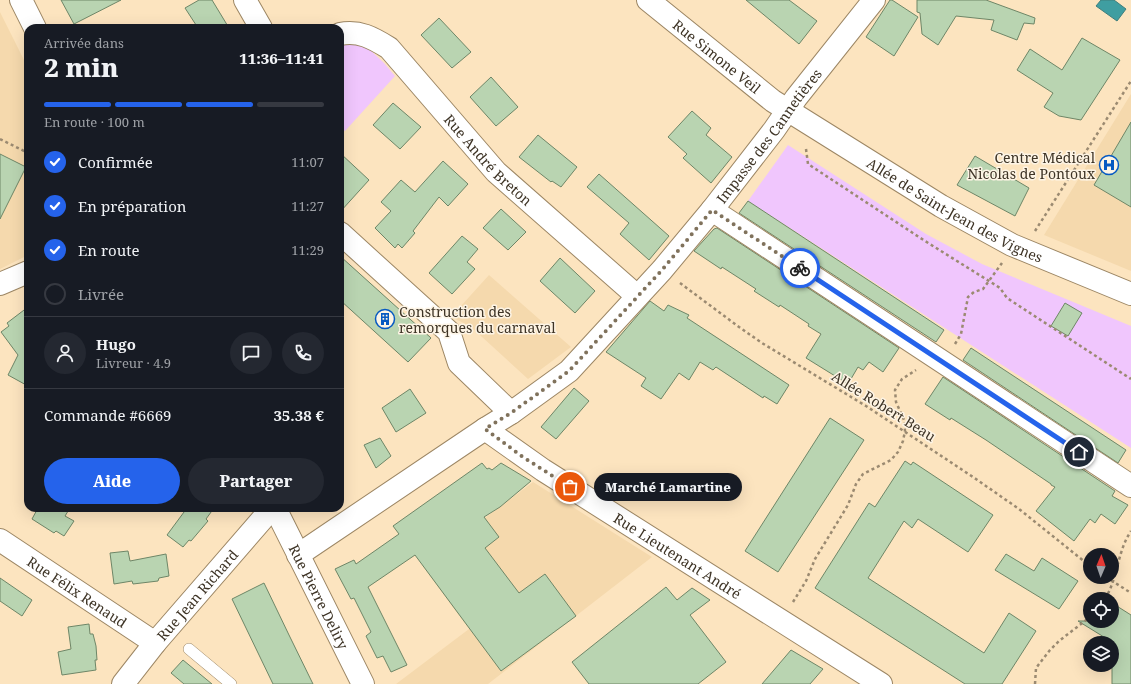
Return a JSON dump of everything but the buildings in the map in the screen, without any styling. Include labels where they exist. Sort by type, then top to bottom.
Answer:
[{"type":"street","points":[[21,0],[33,24]]},
{"type":"street","points":[[245,0],[259,24]]},
{"type":"street","name":"Rue Simone Veil","points":[[648,0],[787,111]]},
{"type":"street","name":"Impasse des Cannetières","points":[[485,429],[511,413],[569,371],[662,270],[712,210],[774,130],[796,98],[874,0]]},
{"type":"street","name":"Rue André Breton","points":[[344,33],[348,32],[368,36],[389,48],[496,172],[637,296]]},
{"type":"street","name":"Allée de Saint-Jean des Vignes","points":[[787,111],[941,206],[1012,245],[1131,294]]},
{"type":"street","points":[[712,210],[1131,486]]},
{"type":"street","points":[[344,237],[449,332],[459,363],[511,413]]},
{"type":"street","points":[[0,284],[24,274]]},
{"type":"street","points":[[298,555],[485,429]]},
{"type":"street","name":"Rue Lieutenant André","points":[[485,429],[543,470],[881,684]]},
{"type":"street","name":"Rue Jean Richard","points":[[123,684],[155,643],[269,512]]},
{"type":"street","name":"Rue Pierre Deliry","points":[[277,512],[363,684]]},
{"type":"street","name":"Rue Félix Renaud","points":[[0,540],[155,643]]},
{"type":"lane","points":[[189,649],[231,684]]},
{"type":"path","points":[[1032,236],[1131,81]]},
{"type":"path","points":[[0,139],[24,151]]},
{"type":"path","points":[[806,149],[808,164],[925,241],[1000,288],[1007,298],[1131,379]]},
{"type":"path","points":[[782,620],[806,581],[815,559],[848,505],[856,484],[864,474],[891,460],[898,452],[903,441],[905,431],[904,420],[896,402],[895,390],[902,379],[937,358],[956,343],[961,334],[968,297],[974,292],[983,289],[1012,245]]},
{"type":"path","name":"Allée Robert Beau","points":[[662,270],[762,343],[905,431],[1019,509],[1083,560]]},
{"type":"path","points":[[1119,562],[1122,550],[1131,531]]},
{"type":"path","points":[[1117,584],[1131,592]]},
{"type":"path","points":[[1034,684],[1036,668],[1050,650],[1083,622]]},
{"type":"shaded area","points":[[0,12],[24,60],[24,257],[0,269]]},
{"type":"shaded area","points":[[344,40],[367,47],[395,76],[345,131]]},
{"type":"shaded area","name":"Centre Médical Nicolas de Pontoux","points":[[1131,94],[1131,271],[1044,235]]},
{"type":"shaded area","points":[[788,145],[926,234],[982,264],[1131,326],[1131,448],[748,201]]},
{"type":"shaded area","points":[[489,275],[571,347],[528,379],[470,326],[451,317]]},
{"type":"shaded area","points":[[533,482],[652,557],[488,684],[396,684],[469,629],[422,565]]},
{"type":"water","points":[[1101,0],[1114,0],[1126,9],[1117,21],[1096,6]]},
{"type":"way so far","points":[[570,487],[523,457],[485,429],[511,413],[569,371],[662,270],[712,210],[800,268]]},
{"type":"place","name":"Centre Médical Nicolas de Pontoux","points":[[1109,165]]},
{"type":"place","name":"Construction des remorques du carnaval","points":[[385,319]]},
{"type":"place","name":"Marché Lamartine","points":[[570,487]]},
{"type":"route","points":[[800,268],[1079,452]]}]
